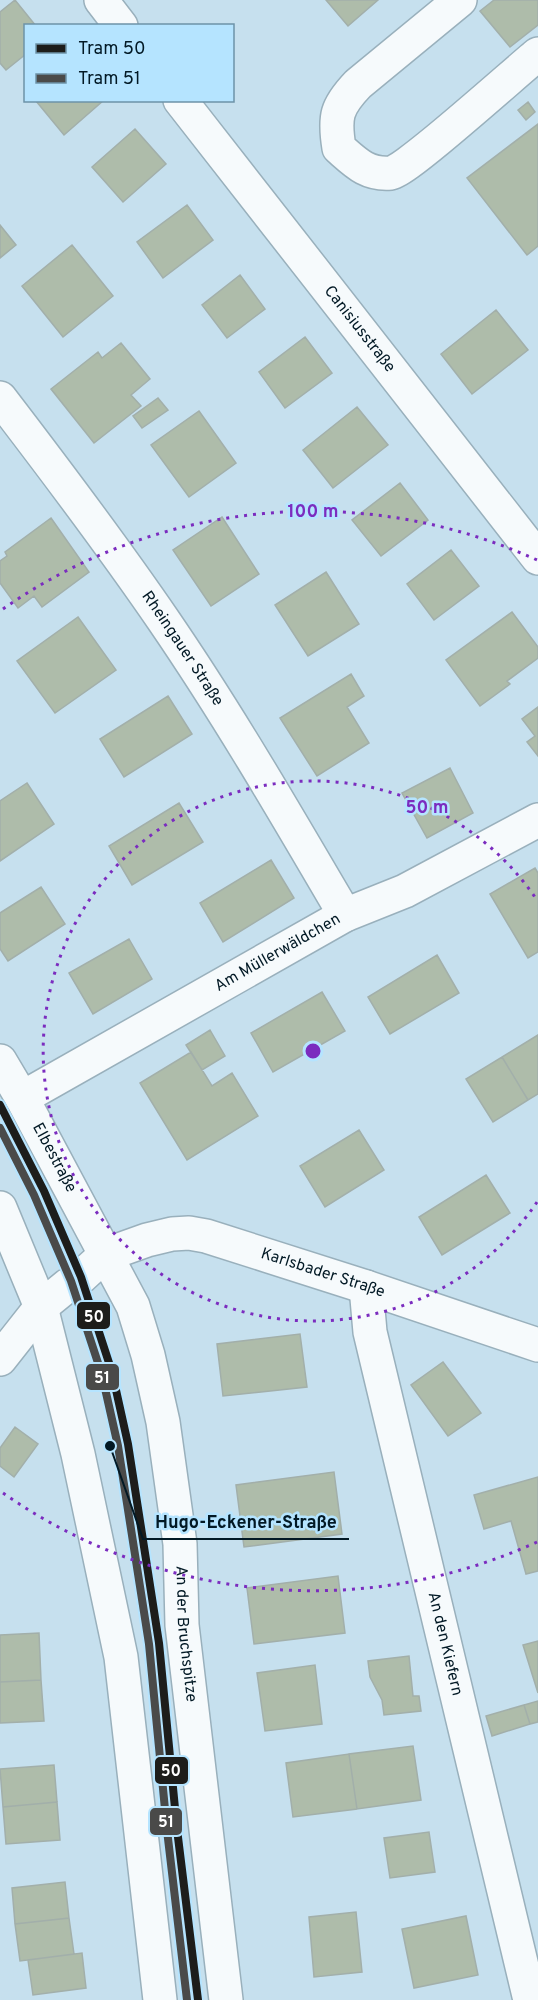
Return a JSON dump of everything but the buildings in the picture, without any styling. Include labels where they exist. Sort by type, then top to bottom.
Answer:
[{"type":"street","points":[[101,0],[119,24]]},
{"type":"street","points":[[460,0],[358,84],[343,100],[335,124],[339,148],[354,162],[371,172],[394,173],[538,54]]},
{"type":"street","name":"Canisiusstraße","points":[[182,102],[538,558]]},
{"type":"street","name":"Rheingauer Straße","points":[[0,398],[71,491],[165,622],[248,750],[345,915]]},
{"type":"street","name":"Am Müllerwäldchen","points":[[22,1098],[345,915],[405,891],[538,820]]},
{"type":"street","name":"Elbestraße","points":[[0,1061],[105,1255]]},
{"type":"street","points":[[0,1208],[41,1307],[78,1454],[121,1657],[160,2000]]},
{"type":"street","name":"Karlsbader Straße","points":[[105,1255],[172,1234],[189,1233],[206,1236],[366,1287],[538,1346]]},
{"type":"street","points":[[0,1359],[41,1307],[81,1277],[105,1255]]},
{"type":"street","name":"An der Bruchspitze","points":[[105,1255],[133,1306],[163,1422],[180,1544],[182,1625],[226,2000]]},
{"type":"street","name":"An den Kiefern","points":[[366,1287],[370,1332],[530,2000]]},
{"type":"tram line","name":"50","points":[[0,1105],[44,1191],[81,1277],[112,1372],[128,1444],[159,1643],[177,1829],[198,2000]]},
{"type":"tram line","name":"51","points":[[0,1128],[34,1195],[71,1281],[102,1375],[118,1446],[149,1644],[167,1830],[187,2000]]},
{"type":"place","name":"Hugo-Eckener-Straße","points":[[110,1446]]}]
